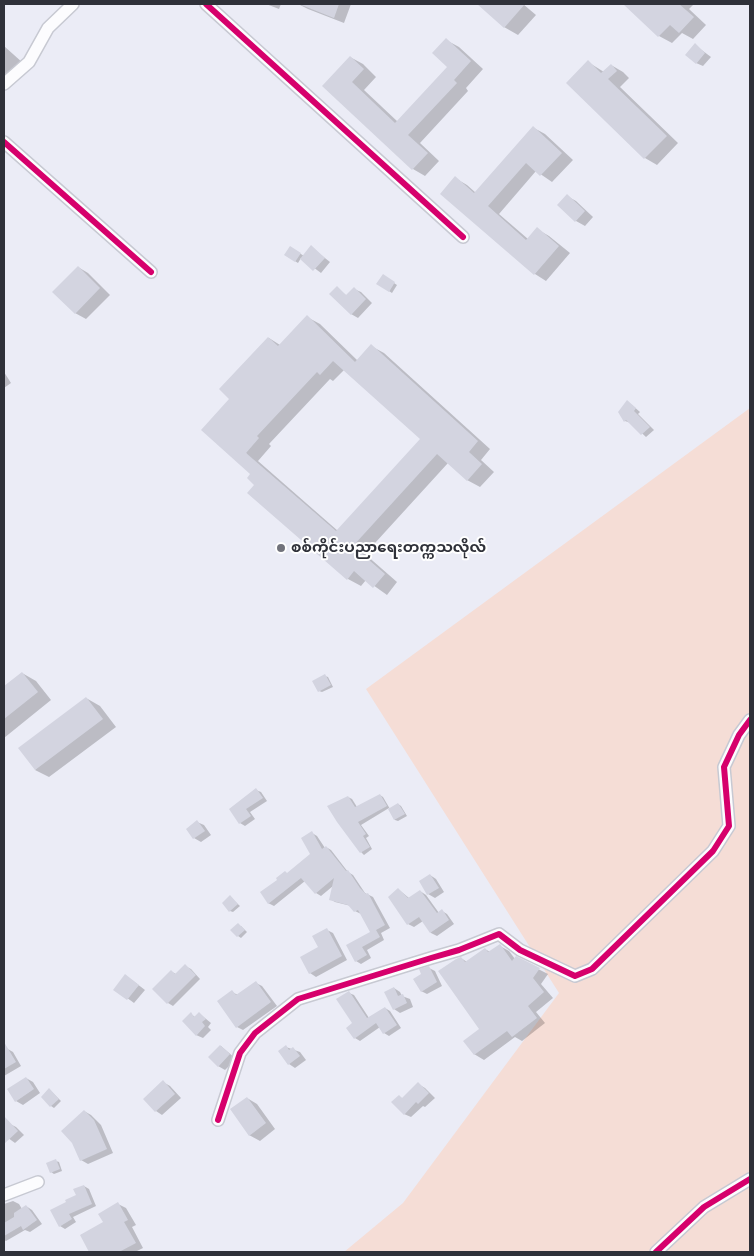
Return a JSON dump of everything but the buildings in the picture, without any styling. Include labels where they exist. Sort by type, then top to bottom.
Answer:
[{"type":"street","points":[[4,84],[29,62],[48,28],[73,4]]},
{"type":"street","points":[[206,4],[463,236]]},
{"type":"street","points":[[4,142],[151,272]]},
{"type":"street","points":[[218,1120],[240,1053],[255,1033],[298,999],[459,950],[498,934],[520,950],[575,976],[592,969],[713,851],[729,826],[724,767],[739,735],[750,720]]},
{"type":"street","points":[[656,1252],[704,1207],[750,1179]]},
{"type":"street","points":[[4,1195],[38,1182]]},
{"type":"shaded area","points":[[750,408],[750,1252],[344,1252],[403,1203],[559,993],[366,689]]},
{"type":"cycle path","points":[[206,4],[463,237]]},
{"type":"cycle path","points":[[4,142],[151,272]]},
{"type":"cycle path","points":[[218,1120],[240,1053],[255,1033],[298,999],[459,950],[499,934],[520,950],[575,976],[592,969],[713,851],[729,826],[724,767],[739,735],[750,720]]},
{"type":"cycle path","points":[[656,1252],[704,1207],[750,1179]]},
{"type":"place","name":"စစ်ကိုင်းပညာရေးတက္ကသလိုလ်","points":[[281,548]]}]
